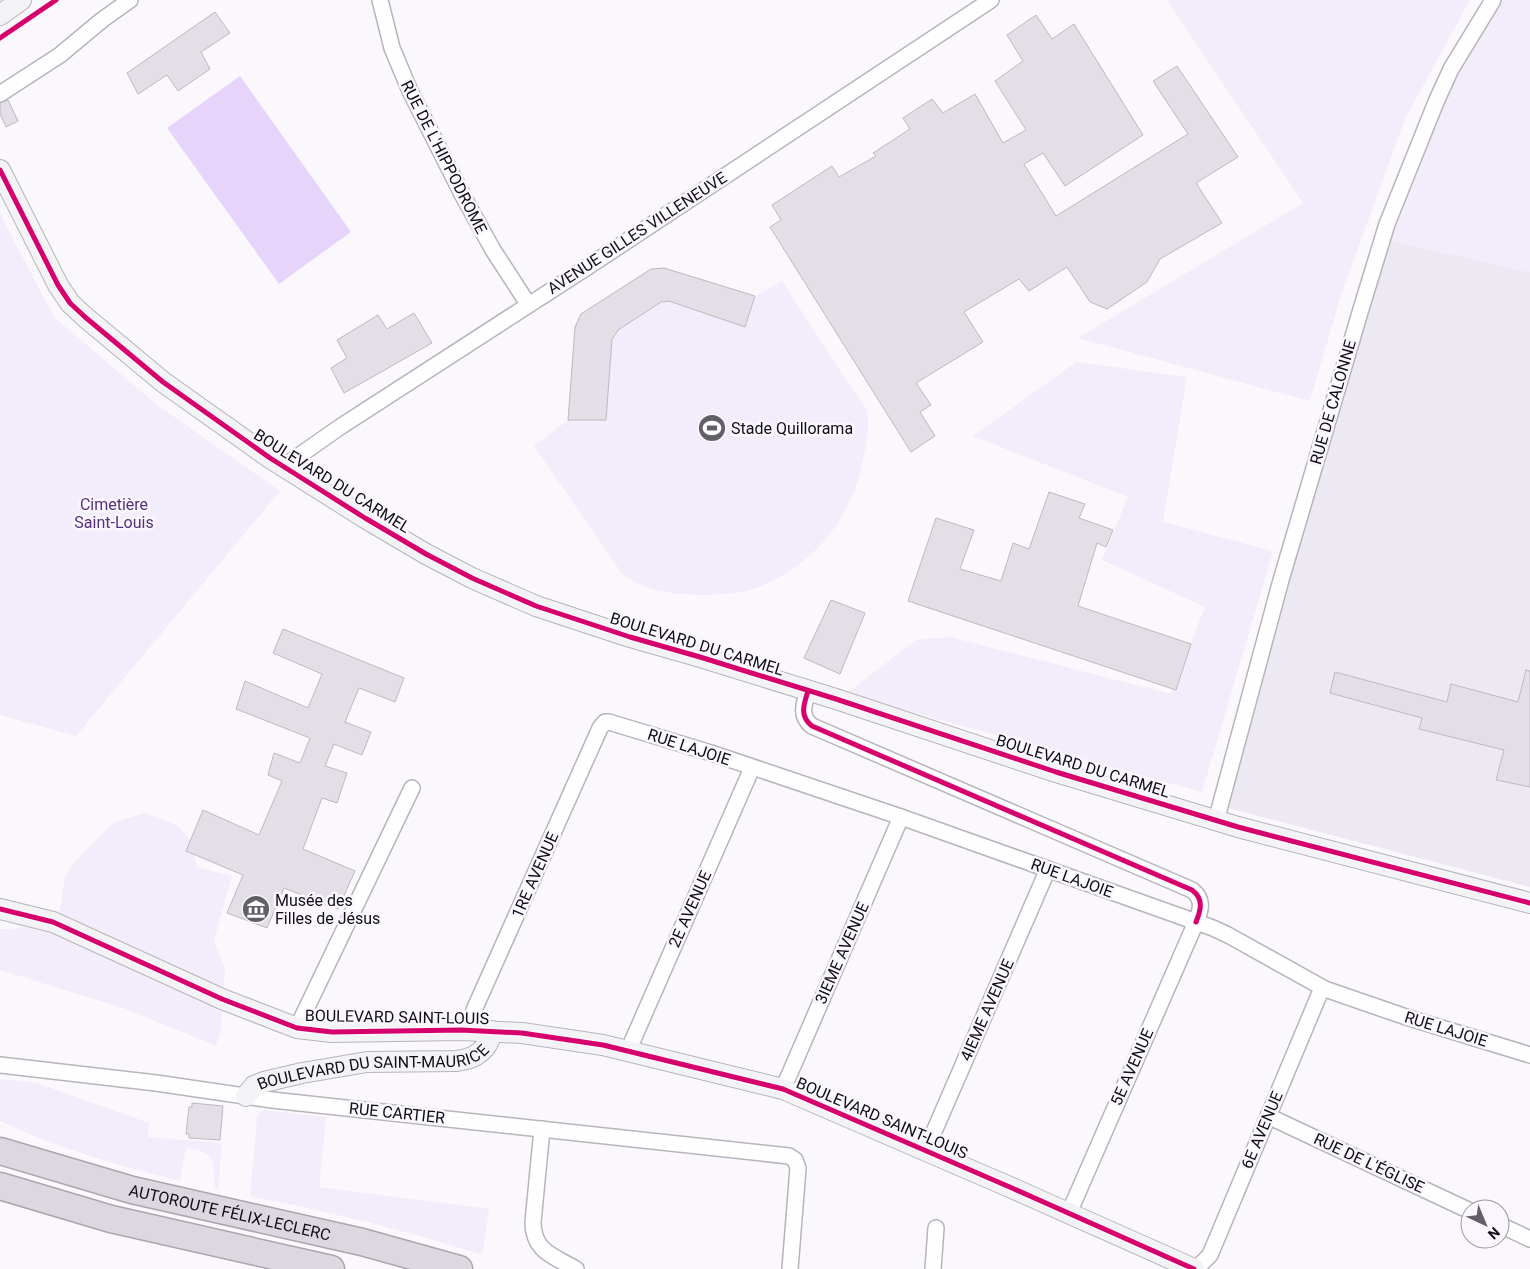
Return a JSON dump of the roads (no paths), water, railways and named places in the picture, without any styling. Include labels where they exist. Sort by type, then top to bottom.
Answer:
[{"type":"highway","name":"AUTOROUTE FÉLIX-LECLERC","points":[[0,1150],[99,1181],[381,1247],[459,1269]]},
{"type":"highway","name":"AUTOROUTE FÉLIX-LECLERC","points":[[0,1186],[92,1214],[331,1269]]},
{"type":"street","points":[[0,15],[21,0]]},
{"type":"street","points":[[0,94],[60,55],[102,20],[130,0]]},
{"type":"street","name":"RUE DE L'HIPPODROME","points":[[380,0],[392,48],[407,84],[467,204],[493,250],[528,304]]},
{"type":"street","name":"AVENUE GILLES VILLENEUVE","points":[[283,467],[348,422],[589,266],[991,0]]},
{"type":"street","name":"RUE DE CALONNE","points":[[1216,821],[1281,580],[1387,224],[1451,69],[1493,0]]},
{"type":"street","name":"BOULEVARD DU CARMEL","points":[[0,170],[58,286],[70,303],[162,382],[283,467],[426,554],[472,578],[536,606],[630,637],[808,691],[1056,772],[1216,821],[1530,904]]},
{"type":"street","name":"5E AVENUE","points":[[808,691],[803,713],[806,720],[812,726],[1194,892],[1198,896],[1201,903],[1196,922],[1069,1213]]},
{"type":"street","name":"RUE LAJOIE","points":[[605,722],[613,722],[901,817],[1196,922],[1228,935],[1322,988],[1409,1018],[1530,1055]]},
{"type":"street","name":"1RE AVENUE","points":[[470,1030],[474,1010],[600,728],[605,722]]},
{"type":"street","name":"2E AVENUE","points":[[628,1051],[752,768]]},
{"type":"street","points":[[297,1028],[412,788]]},
{"type":"street","name":"3IEME AVENUE","points":[[783,1090],[901,817]]},
{"type":"street","name":"4IEME AVENUE","points":[[926,1150],[1048,869]]},
{"type":"street","name":"BOULEVARD SAINT-LOUIS","points":[[0,909],[53,922],[222,999],[297,1028],[332,1032],[492,1031],[581,1041],[783,1090],[926,1150],[1195,1269]]},
{"type":"street","name":"6E AVENUE","points":[[1195,1269],[1210,1254],[1322,988]]},
{"type":"street","name":"BOULEVARD DU SAINT-MAURICE","points":[[246,1096],[254,1086],[264,1082],[344,1065],[367,1062],[456,1061],[468,1059],[480,1053],[486,1047],[492,1031]]},
{"type":"street","name":"RUE CARTIER","points":[[0,1065],[156,1083],[246,1096],[786,1155],[794,1159],[798,1168],[790,1269]]},
{"type":"street","name":"RUE DE L'ÉGLISE","points":[[1268,1116],[1460,1206]]},
{"type":"street","points":[[542,1129],[533,1222],[534,1234],[539,1246],[576,1269]]},
{"type":"street","points":[[933,1269],[936,1228]]},
{"type":"street","points":[[1510,1230],[1530,1239]]},
{"type":"place","name":"Stade Quillorama","points":[[712,428]]},
{"type":"place","name":"Musée des Filles de Jésus","points":[[256,909]]},
{"type":"park label","name":"Cimetière Saint-Louis","points":[[114,513]]}]
